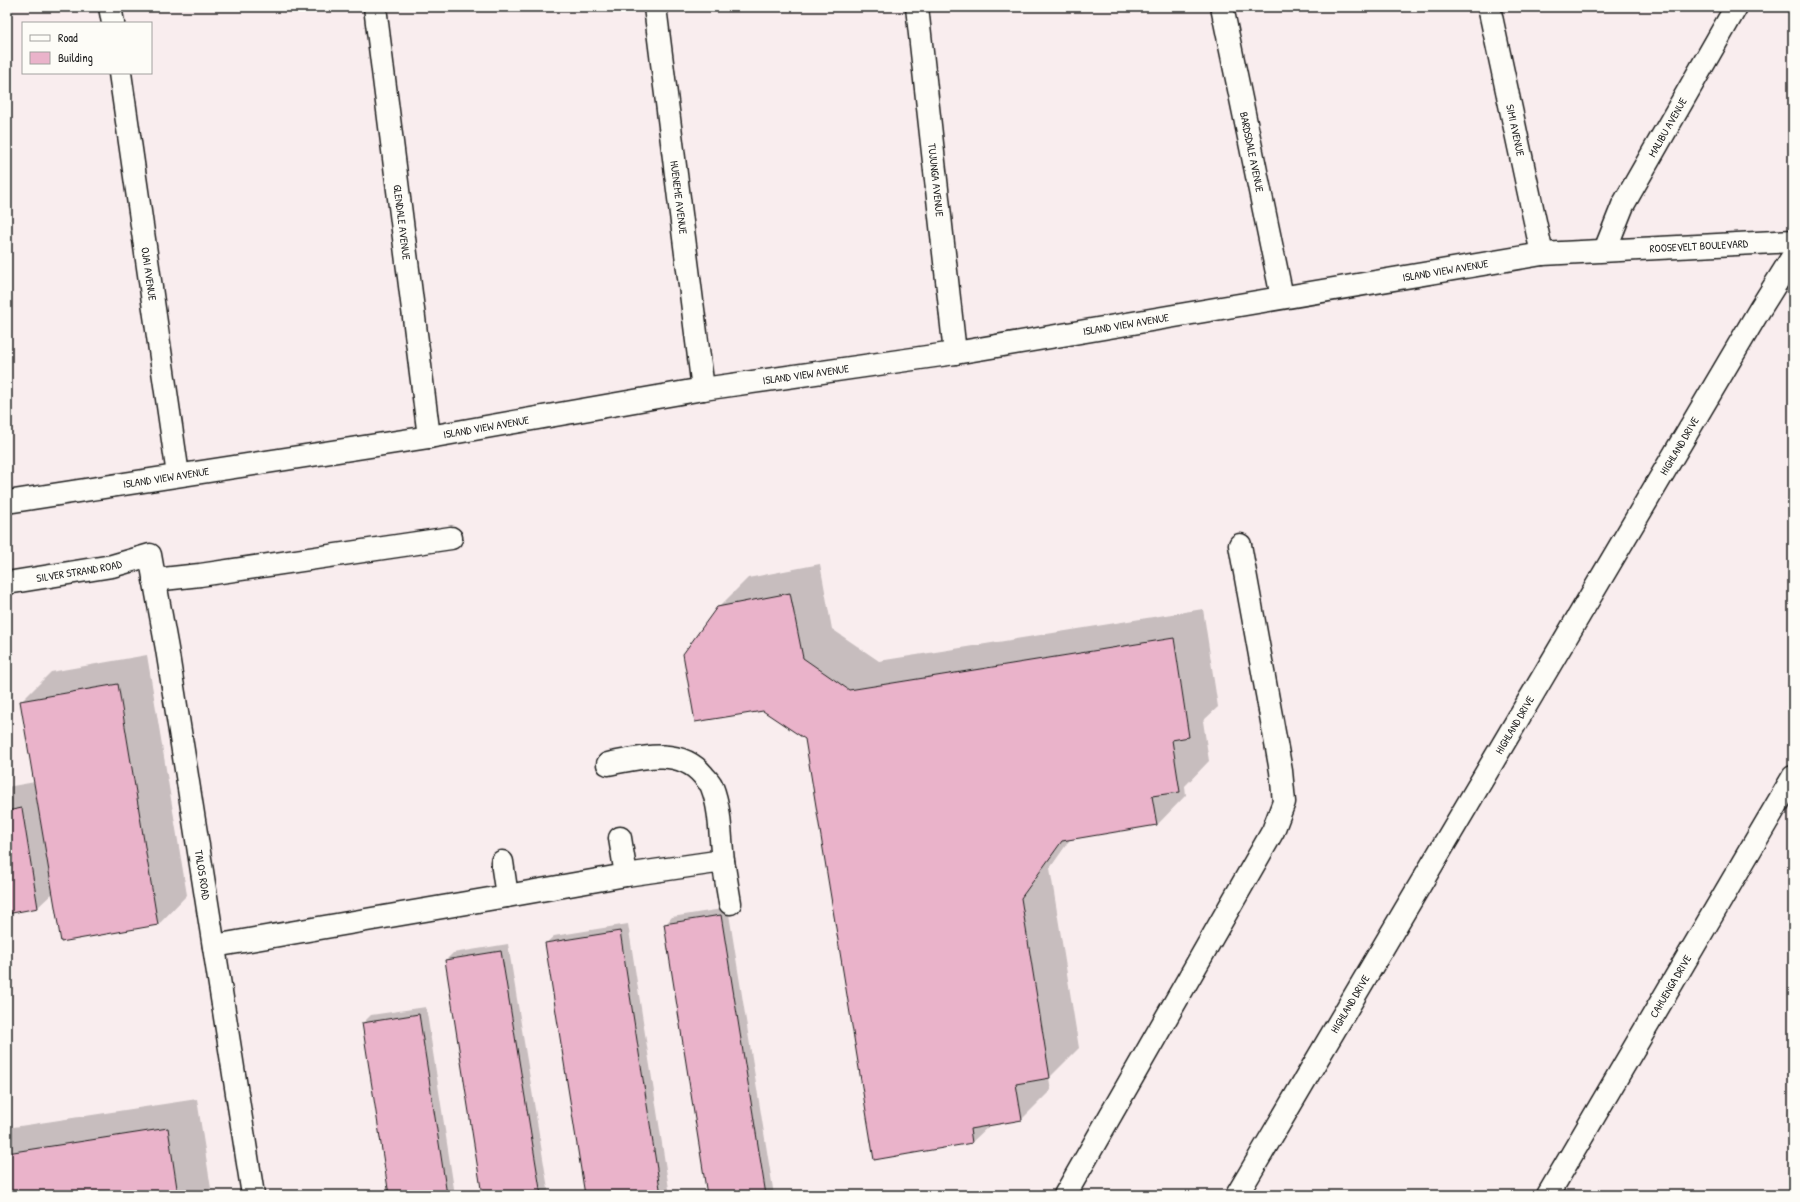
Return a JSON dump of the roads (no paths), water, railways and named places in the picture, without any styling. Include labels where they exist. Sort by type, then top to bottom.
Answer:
[{"type":"street","points":[[110,7],[113,22]]},
{"type":"street","name":"GLENDALE AVENUE","points":[[375,7],[430,437]]},
{"type":"street","name":"HUENEME AVENUE","points":[[656,7],[703,389]]},
{"type":"street","name":"TUJUNGA AVENUE","points":[[917,7],[956,353]]},
{"type":"street","name":"BARDSDALE AVENUE","points":[[1222,7],[1282,297]]},
{"type":"street","name":"SIMI AVENUE","points":[[1489,7],[1542,254]]},
{"type":"street","name":"MALIBU AVENUE","points":[[1605,250],[1623,205],[1736,7]]},
{"type":"street","name":"OJAI AVENUE","points":[[120,74],[178,475]]},
{"type":"street","name":"ROOSEVELT BOULEVARD","points":[[1605,250],[1793,241]]},
{"type":"street","name":"ISLAND VIEW AVENUE","points":[[7,502],[430,437],[703,389],[956,353],[1542,254],[1605,250]]},
{"type":"street","name":"HIGHLAND DRIVE","points":[[1236,1195],[1752,322],[1793,256]]},
{"type":"street","points":[[154,580],[200,576],[451,538]]},
{"type":"street","points":[[1065,1195],[1272,831],[1284,802],[1281,771],[1240,545]]},
{"type":"street","name":"TALOS ROAD","points":[[150,555],[253,1195]]},
{"type":"street","name":"SILVER STRAND ROAD","points":[[7,583],[112,566],[150,555]]},
{"type":"street","points":[[608,764],[638,758],[671,756],[686,761],[700,771],[712,786],[716,802],[730,903]]},
{"type":"street","name":"CAHUENGA DRIVE","points":[[1548,1195],[1793,777]]},
{"type":"street","points":[[620,838],[626,875]]},
{"type":"street","points":[[214,946],[626,875],[723,861]]},
{"type":"street","points":[[502,862],[507,896]]}]
